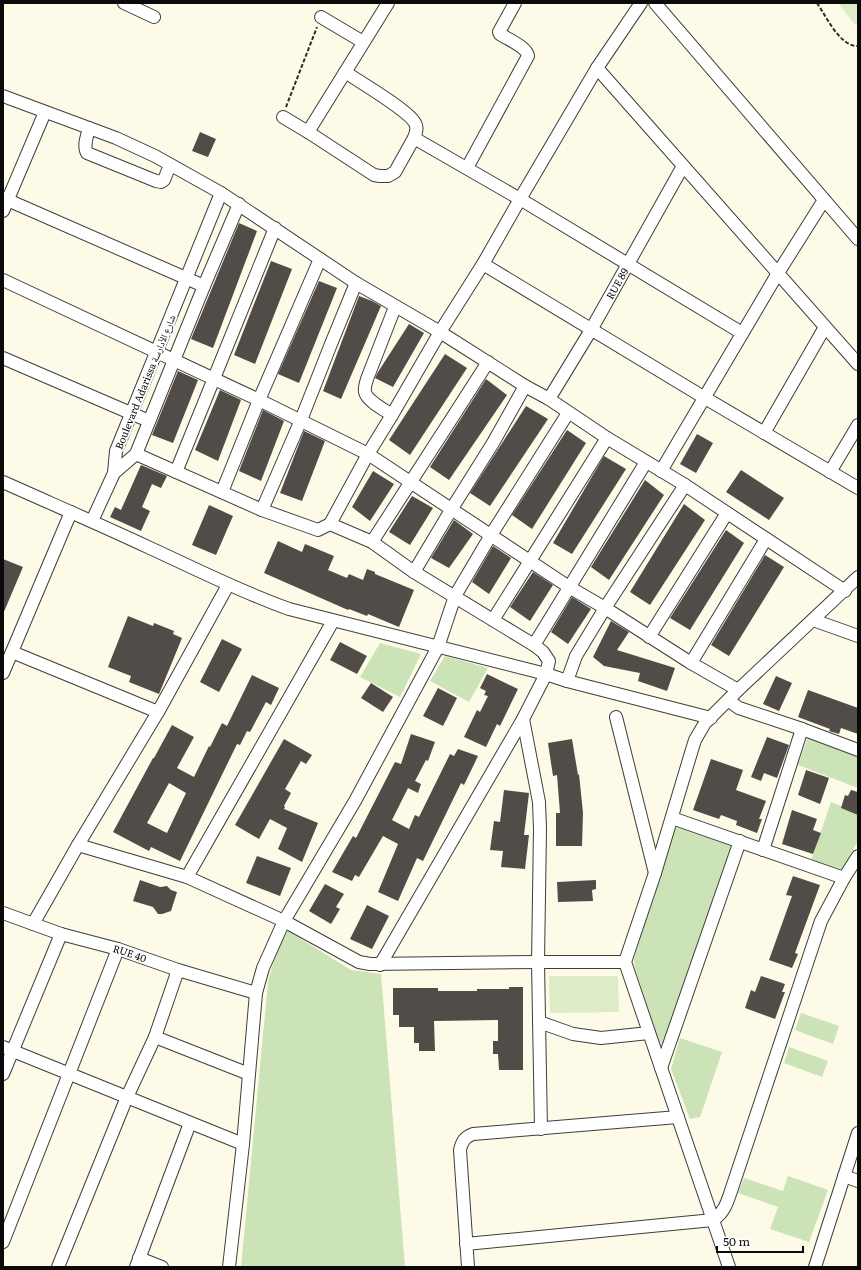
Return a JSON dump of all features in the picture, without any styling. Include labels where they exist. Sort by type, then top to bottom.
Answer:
[{"type":"street","points":[[124,3],[154,17]]},
{"type":"street","points":[[308,132],[388,3]]},
{"type":"street","points":[[467,168],[528,56],[524,49],[499,32],[514,3]]},
{"type":"street","points":[[136,454],[262,510],[318,530],[330,524],[368,454],[440,332],[483,264],[597,68],[641,3]]},
{"type":"street","points":[[655,3],[858,239]]},
{"type":"street","points":[[321,17],[363,42]]},
{"type":"street","points":[[597,68],[858,364]]},
{"type":"street","points":[[283,117],[368,172],[380,176],[388,176],[395,172],[414,138],[416,126],[412,119],[399,108],[345,72]]},
{"type":"street","points":[[3,96],[116,138],[155,156],[221,193],[356,283],[440,332],[548,399],[607,438],[685,485],[845,590]]},
{"type":"street","points":[[45,112],[5,203],[204,286]]},
{"type":"street","points":[[89,128],[84,148],[87,153],[161,182],[164,180],[170,165]]},
{"type":"street","points":[[414,138],[520,199],[742,333]]},
{"type":"street","name":"RUE 89","points":[[548,399],[591,330],[683,166]]},
{"type":"street","name":"Boulevard Adarissa شارع الأدارسة","points":[[114,473],[116,451],[130,414],[157,352],[221,193]]},
{"type":"street","points":[[661,471],[778,273],[824,200]]},
{"type":"street","name":"Boulevard Adarissa شارع الأدارسة","points":[[114,473],[136,454],[173,360],[238,204]]},
{"type":"street","points":[[176,472],[275,228]]},
{"type":"street","points":[[222,492],[259,400],[320,259]]},
{"type":"street","points":[[483,264],[591,330],[858,488]]},
{"type":"street","points":[[3,280],[301,420],[368,454],[569,587],[605,608],[691,663],[738,690]]},
{"type":"street","points":[[262,510],[301,420],[356,283]]},
{"type":"street","points":[[392,415],[371,400],[366,395],[365,389],[367,379],[395,307]]},
{"type":"street","points":[[764,433],[826,327]]},
{"type":"street","points":[[3,358],[149,421]]},
{"type":"street","points":[[372,542],[488,362]]},
{"type":"street","points":[[414,572],[493,443],[525,386]]},
{"type":"street","points":[[229,1267],[243,1144],[256,993],[272,944],[284,921],[355,802],[438,646],[455,596],[491,535],[568,413]]},
{"type":"street","points":[[830,472],[858,425]]},
{"type":"street","points":[[493,620],[607,438]]},
{"type":"street","points":[[534,645],[646,462]]},
{"type":"street","points":[[92,521],[114,473]]},
{"type":"street","points":[[3,482],[92,521],[265,601],[333,621],[438,646],[711,718]]},
{"type":"street","points":[[567,681],[576,656],[605,608],[685,485]]},
{"type":"street","points":[[3,673],[71,512]]},
{"type":"street","points":[[649,637],[727,513]]},
{"type":"street","points":[[330,524],[372,542],[414,572],[534,645],[543,652],[549,662],[546,674],[523,719],[380,965]]},
{"type":"street","points":[[691,663],[766,539]]},
{"type":"street","points":[[729,1267],[625,962],[655,873],[695,740],[705,723],[858,577]]},
{"type":"street","points":[[33,924],[78,845],[158,712],[228,585]]},
{"type":"street","points":[[812,620],[858,636]]},
{"type":"street","points":[[187,877],[333,621]]},
{"type":"street","points":[[12,652],[158,712]]},
{"type":"street","points":[[729,701],[739,708],[858,750]]},
{"type":"street","points":[[616,717],[655,873]]},
{"type":"street","points":[[523,719],[539,802],[538,962],[541,1129]]},
{"type":"street","points":[[763,850],[802,729]]},
{"type":"street","points":[[672,818],[844,878]]},
{"type":"street","points":[[661,1068],[740,841]]},
{"type":"street","points":[[78,845],[187,877],[284,921],[359,962],[380,965],[625,962]]},
{"type":"street","points":[[466,1244],[713,1220],[720,1216],[729,1197],[821,921],[844,878],[858,856]]},
{"type":"street","name":"RUE 40","points":[[4,916],[61,934],[118,949],[178,970],[256,993]]},
{"type":"street","points":[[3,1074],[8,1049],[61,934]]},
{"type":"street","points":[[3,1242],[118,949]]},
{"type":"street","points":[[58,1267],[127,1097],[155,1037],[178,970]]},
{"type":"street","points":[[539,1022],[573,1034],[601,1038],[649,1033]]},
{"type":"street","points":[[155,1037],[249,1074]]},
{"type":"street","points":[[8,1049],[243,1144]]},
{"type":"street","points":[[468,1267],[460,1150],[464,1140],[468,1136],[473,1134],[678,1117]]},
{"type":"street","points":[[162,1267],[138,1263],[190,1123]]},
{"type":"street","points":[[815,1267],[858,1133]]},
{"type":"street","points":[[844,1176],[858,1181]]},
{"type":"path","points":[[817,3],[842,40],[855,47],[858,46]]},
{"type":"path","points":[[283,117],[321,17]]},
{"type":"green space","points":[[838,3],[858,3],[858,23],[855,25]]},
{"type":"green space","points":[[380,643],[421,654],[400,697],[360,677]]},
{"type":"green space","points":[[445,656],[488,668],[469,702],[430,681]]},
{"type":"green space","points":[[808,737],[858,756],[858,788],[798,765]]},
{"type":"green space","points":[[831,802],[858,812],[858,840],[845,866],[840,869],[811,861]]},
{"type":"green space","points":[[677,826],[682,826],[732,844],[663,1045],[659,1041],[635,968],[634,959],[674,829]]},
{"type":"green space","points":[[288,931],[351,970],[381,974],[405,1267],[241,1267],[268,982],[276,955]]},
{"type":"green space","points":[[549,976],[618,976],[619,1012],[550,1013]]},
{"type":"green space","points":[[801,1013],[839,1026],[833,1044],[795,1030]]},
{"type":"green space","points":[[680,1038],[722,1052],[700,1117],[690,1119],[671,1069]]},
{"type":"green space","points":[[789,1047],[828,1061],[822,1077],[784,1063]]},
{"type":"green space","points":[[788,1176],[828,1190],[809,1242],[770,1229],[778,1207],[738,1193],[744,1178],[783,1191]]},
{"type":"building","points":[[200,132],[216,139],[208,157],[192,151]]},
{"type":"building","points":[[239,223],[257,231],[213,348],[191,339]]},
{"type":"building","points":[[271,261],[292,269],[255,364],[234,355]]},
{"type":"building","points":[[319,281],[337,288],[299,383],[278,374]]},
{"type":"building","points":[[359,296],[381,306],[341,399],[323,391]]},
{"type":"building","points":[[409,324],[424,333],[393,387],[375,378]]},
{"type":"building","points":[[445,354],[467,368],[410,455],[389,440]]},
{"type":"building","points":[[178,371],[198,380],[173,443],[152,435]]},
{"type":"building","points":[[486,379],[507,395],[449,480],[430,467]]},
{"type":"building","points":[[220,390],[241,400],[218,461],[195,450]]},
{"type":"building","points":[[526,406],[548,419],[490,506],[470,493]]},
{"type":"building","points":[[263,410],[284,421],[261,481],[239,471]]},
{"type":"building","points":[[567,430],[586,443],[532,529],[512,515]]},
{"type":"building","points":[[304,431],[325,441],[302,501],[280,493]]},
{"type":"building","points":[[697,434],[713,443],[696,473],[680,464]]},
{"type":"building","points":[[604,456],[626,469],[572,554],[553,543]]},
{"type":"building","points":[[141,465],[167,476],[161,488],[152,484],[142,507],[150,511],[141,531],[110,517],[115,507],[121,510]]},
{"type":"building","points":[[741,470],[784,498],[769,520],[726,492]]},
{"type":"building","points":[[373,471],[394,484],[370,521],[352,507]]},
{"type":"building","points":[[645,480],[664,495],[609,580],[591,567]]},
{"type":"building","points":[[412,496],[433,508],[410,545],[389,532]]},
{"type":"building","points":[[684,504],[705,520],[650,605],[630,592]]},
{"type":"building","points":[[209,505],[233,516],[216,555],[192,545]]},
{"type":"building","points":[[454,520],[473,534],[449,568],[431,558]]},
{"type":"building","points":[[726,530],[744,543],[690,630],[670,618]]},
{"type":"building","points":[[278,541],[302,552],[305,544],[334,556],[328,570],[347,578],[349,574],[363,580],[367,569],[375,572],[375,574],[414,590],[399,627],[368,614],[367,616],[349,609],[348,610],[264,573]]},
{"type":"building","points":[[493,546],[511,558],[489,594],[472,582]]},
{"type":"building","points":[[765,555],[784,567],[729,656],[711,645]]},
{"type":"building","points":[[3,559],[23,567],[3,614]]},
{"type":"building","points":[[533,572],[553,585],[530,621],[510,607]]},
{"type":"building","points":[[572,597],[591,609],[568,644],[551,632]]},
{"type":"building","points":[[128,616],[153,626],[154,623],[174,631],[173,634],[182,638],[159,694],[129,682],[131,676],[108,667]]},
{"type":"building","points":[[611,621],[629,632],[617,650],[675,668],[667,691],[638,681],[640,673],[604,666],[593,657]]},
{"type":"building","points":[[222,639],[242,649],[219,692],[200,682]]},
{"type":"building","points":[[340,642],[367,656],[357,674],[330,660]]},
{"type":"building","points":[[487,674],[518,689],[500,726],[497,724],[486,747],[464,737],[477,710],[480,712],[488,696],[484,695],[486,691],[480,688]]},
{"type":"building","points":[[252,675],[279,688],[271,705],[266,702],[250,732],[247,731],[240,745],[237,744],[180,861],[151,847],[149,851],[113,832],[172,725],[194,737],[177,768],[194,777],[222,723],[227,726]],"holes":[[[169,783],[186,793],[167,833],[147,823]]]},
{"type":"building","points":[[776,676],[792,683],[779,711],[763,704]]},
{"type":"building","points":[[371,683],[393,697],[383,712],[361,698]]},
{"type":"building","points":[[438,688],[457,698],[443,726],[423,716]]},
{"type":"building","points":[[808,690],[858,708],[858,734],[841,728],[839,734],[798,717]]},
{"type":"building","points":[[411,734],[435,742],[428,761],[426,760],[415,781],[421,784],[418,793],[408,788],[392,820],[409,829],[415,815],[419,817],[450,754],[454,756],[458,749],[478,756],[464,785],[461,783],[423,861],[417,858],[398,901],[378,892],[398,844],[383,836],[359,877],[355,875],[352,881],[332,872],[353,836],[356,838],[395,762],[401,764]]},
{"type":"building","points":[[767,737],[789,745],[777,778],[764,773],[761,781],[751,777]]},
{"type":"building","points":[[284,739],[312,755],[306,764],[301,761],[285,789],[291,793],[284,806],[284,809],[318,823],[302,862],[278,849],[287,828],[270,819],[259,839],[235,825]]},
{"type":"building","points":[[572,739],[578,775],[579,774],[583,813],[582,846],[556,846],[556,813],[560,813],[557,775],[553,776],[548,743]]},
{"type":"building","points":[[711,759],[743,770],[736,790],[766,801],[759,819],[762,819],[757,833],[736,825],[737,821],[721,815],[719,819],[693,810]]},
{"type":"building","points":[[806,770],[829,778],[820,804],[798,795]]},
{"type":"building","points":[[504,790],[529,793],[524,835],[529,835],[525,869],[501,867],[503,851],[490,850],[494,821],[500,822]]},
{"type":"building","points":[[851,790],[858,792],[858,815],[841,808],[845,795],[848,796]]},
{"type":"building","points":[[792,810],[817,819],[813,830],[821,833],[813,854],[782,844]]},
{"type":"building","points":[[257,856],[291,868],[280,896],[246,883]]},
{"type":"building","points":[[793,876],[820,885],[795,953],[798,954],[792,968],[769,960],[792,896],[786,895]]},
{"type":"building","points":[[140,880],[160,887],[167,886],[171,890],[177,892],[171,911],[158,914],[153,907],[133,901]]},
{"type":"building","points":[[596,880],[596,889],[592,890],[593,901],[558,902],[557,882]]},
{"type":"building","points":[[325,884],[344,894],[336,907],[340,909],[331,924],[309,911]]},
{"type":"building","points":[[367,905],[389,916],[372,949],[350,939]]},
{"type":"building","points":[[761,976],[785,984],[782,992],[785,992],[775,1019],[745,1008],[751,990],[755,992]]},
{"type":"building","points":[[509,987],[523,987],[523,1070],[499,1070],[498,1054],[493,1054],[493,1041],[498,1041],[498,1020],[434,1021],[435,1051],[419,1051],[419,1043],[414,1043],[414,1027],[399,1027],[399,1015],[393,1015],[393,988],[438,988],[438,991],[477,991],[477,989],[509,989]]}]
